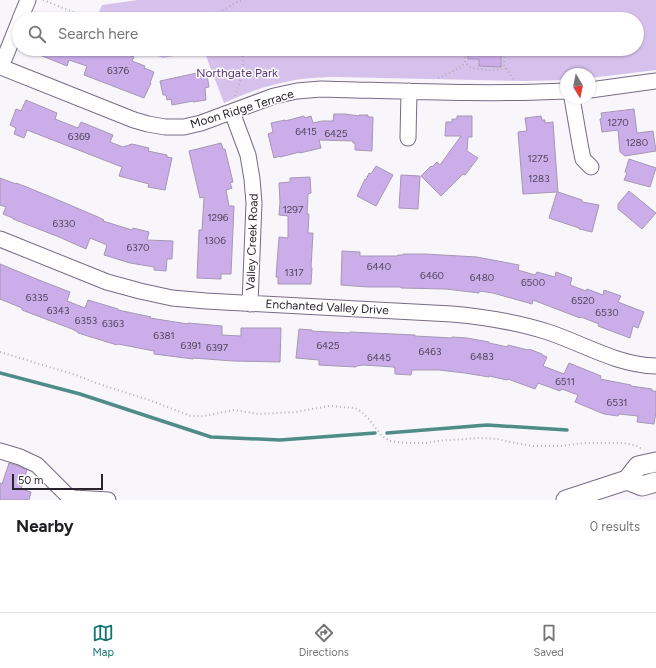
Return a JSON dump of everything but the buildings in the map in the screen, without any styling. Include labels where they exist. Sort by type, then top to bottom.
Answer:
[{"type":"main road","points":[[566,500],[627,480],[638,466],[650,457]]},
{"type":"main road","points":[[627,480],[642,486],[656,482]]},
{"type":"street","points":[[23,12],[28,0]]},
{"type":"street","name":"Moon Ridge Terrace","points":[[12,40],[1,67],[134,120],[166,127],[184,127],[202,123],[233,106],[297,91],[321,89],[513,93],[560,91]]},
{"type":"street","points":[[596,89],[656,81]]},
{"type":"street","points":[[408,138],[409,91]]},
{"type":"street","points":[[573,104],[583,158],[591,167]]},
{"type":"street","name":"Valley Creek Road","points":[[233,106],[248,155],[252,179],[254,203],[250,304]]},
{"type":"street","name":"Enchanted Valley Drive","points":[[0,239],[108,282],[172,298],[250,304],[486,317],[548,332],[610,357],[628,362],[656,366]]},
{"type":"street","points":[[0,451],[20,457],[37,465],[68,496],[74,498],[108,500]]},
{"type":"path","points":[[43,0],[73,12]]},
{"type":"path","points":[[220,12],[235,2],[243,0]]},
{"type":"path","points":[[233,106],[242,70],[242,56]]},
{"type":"path","points":[[435,79],[459,68],[464,63],[465,56]]},
{"type":"path","points":[[505,56],[504,66],[516,83]]},
{"type":"path","points":[[464,63],[472,68],[489,70],[506,69]]},
{"type":"path","points":[[0,352],[76,375],[190,416],[204,416],[234,410],[258,414],[296,412],[329,406],[355,408],[369,419],[381,435],[390,442],[427,443],[479,438],[498,439],[533,446],[624,442],[637,446],[650,457]]},
{"type":"green space","name":"Northgate Park","points":[[138,0],[656,0],[656,70],[596,77],[596,68],[560,68],[560,80],[525,81],[337,77],[313,78],[289,81],[267,87],[224,103],[206,56],[644,56],[644,12],[99,12],[102,5]]},
{"type":"green space","name":"Northgate Park","points":[[158,56],[175,56],[163,58]]},
{"type":"waterway","points":[[0,373],[80,394],[211,437],[280,440],[375,433]]},
{"type":"waterway","points":[[387,433],[487,425],[567,430]]}]
